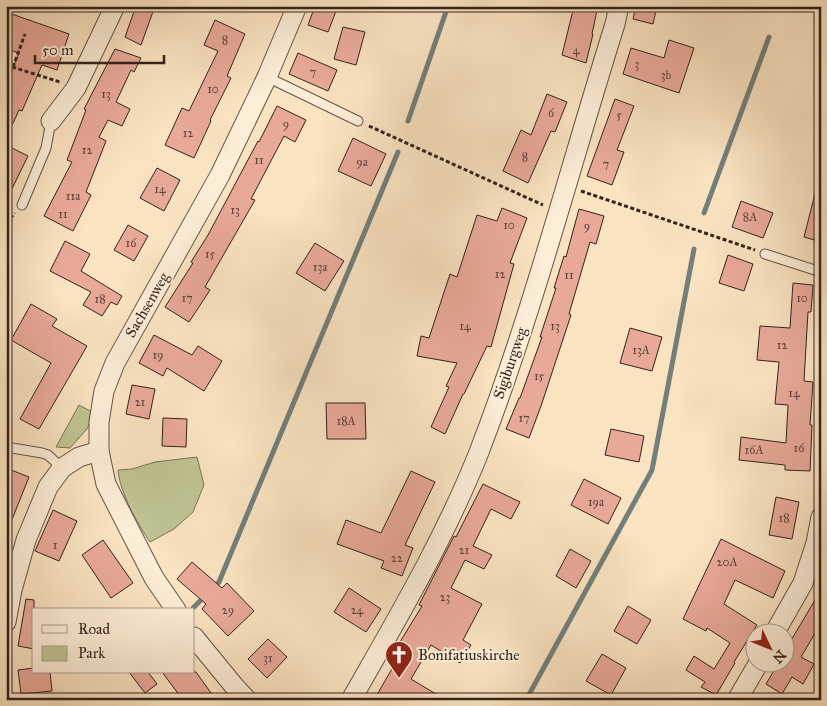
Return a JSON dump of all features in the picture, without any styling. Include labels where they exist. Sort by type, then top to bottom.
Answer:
[{"type":"street","points":[[51,121],[76,88],[115,6]]},
{"type":"street","name":"Sachsenweg","points":[[175,608],[154,578],[106,484],[99,451],[99,422],[104,391],[115,362],[220,175],[267,77],[297,6]]},
{"type":"street","name":"Sigiburgweg","points":[[351,700],[412,590],[448,520],[478,453],[508,372],[619,6]]},
{"type":"street","points":[[6,622],[12,590],[26,540],[48,487],[62,468],[79,457],[99,451]]},
{"type":"street","points":[[780,624],[803,583],[816,543],[821,517]]},
{"type":"street","points":[[195,638],[247,700]]},
{"type":"street","points":[[737,700],[752,674]]},
{"type":"lane","points":[[267,77],[358,121]]},
{"type":"lane","points":[[22,204],[46,148],[51,121]]},
{"type":"lane","points":[[765,254],[821,272]]},
{"type":"lane","points":[[6,447],[48,455],[62,468]]},
{"type":"path","points":[[14,67],[25,34]]},
{"type":"path","points":[[6,65],[76,88]]},
{"type":"path","points":[[358,121],[557,212]]},
{"type":"path","points":[[565,186],[765,254]]},
{"type":"green space","points":[[79,405],[94,413],[87,429],[70,448],[56,447]]},
{"type":"green space","points":[[197,457],[204,485],[193,512],[174,529],[150,542],[126,498],[119,479],[118,470],[132,469],[155,462]]},
{"type":"building","points":[[136,6],[155,6],[141,45],[125,37]]},
{"type":"building","points":[[315,6],[338,6],[328,32],[308,25]]},
{"type":"building","points":[[574,6],[598,6],[586,63],[562,55]]},
{"type":"building","points":[[636,6],[657,6],[653,24],[633,19]]},
{"type":"building","points":[[6,12],[69,34],[57,70],[42,65],[22,111],[19,110],[6,139],[6,84],[19,53],[6,49]]},
{"type":"building","points":[[215,20],[245,34],[227,76],[231,78],[194,158],[165,145],[182,108],[189,111],[218,51],[204,45]]},
{"type":"building","points":[[343,27],[365,32],[356,65],[334,59]]},
{"type":"building","points":[[669,40],[694,48],[679,93],[623,74],[631,48],[664,58]]},
{"type":"building","points":[[115,49],[141,58],[134,72],[131,70],[116,102],[130,109],[122,126],[108,120],[99,137],[106,141],[86,192],[91,195],[73,231],[44,216],[72,162],[67,160],[86,110],[84,109]]},
{"type":"building","points":[[298,53],[337,70],[328,91],[289,74]]},
{"type":"building","points":[[547,94],[567,102],[555,132],[551,131],[528,183],[503,171],[521,130],[531,135]]},
{"type":"building","points":[[615,99],[634,106],[617,150],[624,152],[612,185],[587,176]]},
{"type":"building","points":[[277,106],[306,120],[295,142],[284,136],[251,199],[255,200],[205,287],[210,290],[189,322],[165,307],[193,263],[191,262],[208,235]]},
{"type":"building","points":[[353,138],[386,154],[371,186],[338,171]]},
{"type":"building","points":[[6,145],[28,156],[6,201]]},
{"type":"building","points":[[157,168],[180,180],[164,211],[140,198]]},
{"type":"building","points":[[816,190],[821,191],[821,242],[804,237]]},
{"type":"building","points":[[741,201],[773,213],[763,238],[732,227]]},
{"type":"building","points":[[502,208],[527,218],[510,263],[514,264],[491,347],[487,346],[445,434],[431,427],[449,387],[446,386],[457,363],[417,356],[421,336],[429,338],[450,274],[457,277],[477,215],[497,221]]},
{"type":"building","points":[[579,209],[604,216],[596,244],[590,242],[569,314],[571,315],[529,438],[506,429],[520,398],[542,337],[540,337],[556,288],[554,288],[564,256],[566,257]]},
{"type":"building","points":[[128,225],[148,236],[134,261],[114,250]]},
{"type":"building","points":[[65,241],[90,254],[81,271],[122,296],[117,305],[111,302],[102,316],[83,305],[91,292],[50,271]]},
{"type":"building","points":[[315,243],[344,261],[325,291],[296,273]]},
{"type":"building","points":[[728,255],[753,264],[744,291],[719,283]]},
{"type":"building","points":[[793,283],[813,285],[811,312],[808,312],[804,381],[813,382],[810,425],[812,425],[810,471],[785,470],[785,465],[739,460],[741,437],[786,443],[788,405],[775,404],[779,362],[757,360],[760,326],[790,328]]},
{"type":"building","points":[[31,304],[57,319],[52,326],[87,346],[39,429],[20,419],[51,363],[11,340]]},
{"type":"building","points":[[630,328],[662,337],[652,371],[620,363]]},
{"type":"building","points":[[154,335],[192,355],[198,346],[222,361],[204,391],[167,368],[163,376],[139,363]]},
{"type":"building","points":[[132,385],[155,389],[149,419],[126,414]]},
{"type":"building","points":[[326,403],[365,403],[366,439],[327,439]]},
{"type":"building","points":[[163,418],[187,419],[186,447],[162,446]]},
{"type":"building","points":[[611,429],[644,436],[639,462],[605,455]]},
{"type":"building","points":[[6,468],[29,477],[7,532],[6,532]]},
{"type":"building","points":[[411,471],[435,482],[405,545],[413,548],[402,576],[381,568],[384,561],[337,544],[346,520],[381,533]]},
{"type":"building","points":[[584,479],[621,498],[608,524],[571,505]]},
{"type":"building","points":[[483,484],[520,502],[511,519],[491,509],[473,546],[492,555],[484,569],[465,560],[451,588],[482,604],[463,640],[471,645],[460,663],[431,645],[411,679],[446,700],[374,700],[401,653],[395,650],[422,606],[419,605]]},
{"type":"building","points":[[776,497],[799,502],[792,539],[769,535]]},
{"type":"building","points":[[53,510],[77,521],[59,561],[35,551]]},
{"type":"building","points":[[721,539],[785,571],[773,598],[735,580],[724,604],[755,624],[744,624],[744,646],[716,695],[701,687],[705,682],[686,670],[694,656],[714,669],[730,643],[707,628],[706,631],[683,619]]},
{"type":"building","points":[[103,540],[133,583],[111,598],[82,555]]},
{"type":"building","points":[[570,549],[591,561],[576,588],[556,576]]},
{"type":"building","points":[[192,562],[222,588],[227,583],[254,611],[228,636],[202,609],[206,604],[177,579]]},
{"type":"building","points":[[349,588],[381,609],[366,632],[334,612]]},
{"type":"building","points":[[821,590],[821,623],[801,657],[814,664],[803,684],[792,677],[782,694],[766,684],[772,674],[794,674],[794,635]]},
{"type":"building","points":[[26,599],[34,600],[34,608],[32,608],[32,649],[18,646]]},
{"type":"building","points":[[628,606],[651,620],[637,644],[614,631]]},
{"type":"building","points":[[268,639],[287,657],[267,678],[248,659]]},
{"type":"building","points":[[602,654],[626,668],[611,695],[586,681]]},
{"type":"building","points":[[32,668],[32,674],[50,674],[52,691],[21,694],[18,670]]},
{"type":"building","points":[[196,672],[216,700],[183,700],[164,674],[195,674]]},
{"type":"building","points":[[131,674],[150,674],[157,684],[145,693]]},
{"type":"waterway","points":[[408,121],[448,6]]},
{"type":"waterway","points":[[704,213],[769,37]]},
{"type":"waterway","points":[[213,588],[219,582],[398,152]]},
{"type":"waterway","points":[[526,700],[652,470],[694,249]]},
{"type":"waterway","points":[[193,608],[205,596]]},
{"type":"place","name":"Bonifatiuskirche","points":[[399,679]]}]
